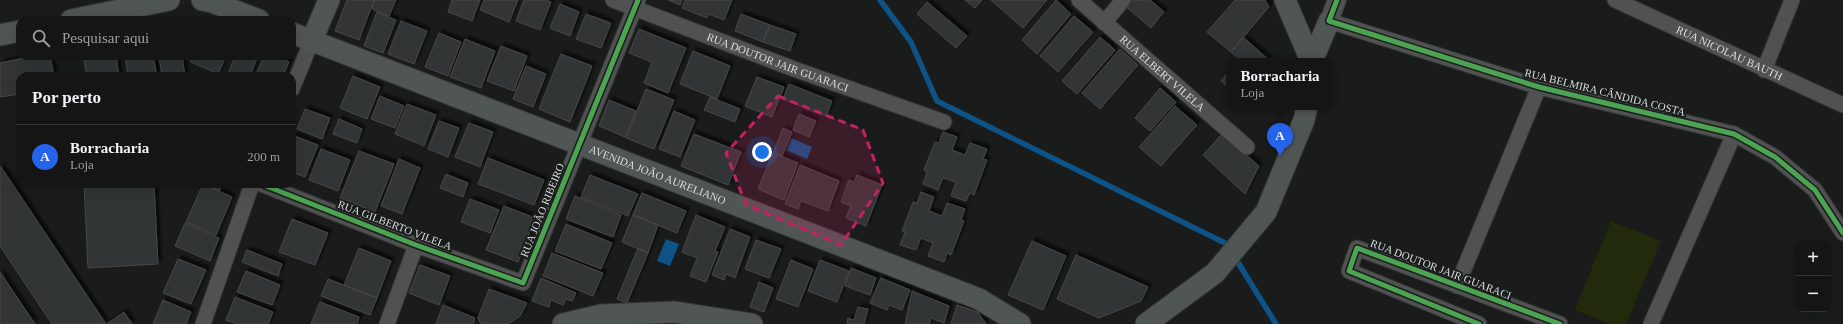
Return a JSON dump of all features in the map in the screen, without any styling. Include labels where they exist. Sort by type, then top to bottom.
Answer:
[{"type":"main road","points":[[91,16],[169,0]]},
{"type":"main road","points":[[202,0],[212,2],[249,16]]},
{"type":"main road","points":[[312,40],[329,0]]},
{"type":"main road","points":[[1285,0],[1310,58]]},
{"type":"main road","points":[[1312,58],[1330,21]]},
{"type":"main road","points":[[0,35],[16,31]]},
{"type":"main road","name":"AVENIDA JOÃO AURELIANO","points":[[296,34],[980,299],[1020,324]]},
{"type":"main road","points":[[1146,324],[1216,273],[1266,212],[1304,120],[1306,110]]},
{"type":"main road","points":[[980,299],[993,324]]},
{"type":"main road","points":[[563,324],[601,315],[675,312],[752,324]]},
{"type":"street","name":"RUA DOUTOR JAIR GUARACI","points":[[613,0],[636,4],[794,69],[944,122]]},
{"type":"street","name":"RUA ELBERT VILELA","points":[[1078,0],[1247,147]]},
{"type":"street","points":[[1104,22],[1123,0]]},
{"type":"street","points":[[1330,21],[1337,0]]},
{"type":"street","name":"RUA NICOLAU BAUTH","points":[[1615,0],[1764,70],[1843,105]]},
{"type":"street","points":[[1764,70],[1792,0]]},
{"type":"street","name":"RUA JOÃO RIBEIRO","points":[[523,283],[636,4]]},
{"type":"street","name":"RUA BELMIRA CÂNDIDA COSTA","points":[[1330,21],[1539,87],[1734,134],[1774,157],[1815,190],[1843,233]]},
{"type":"street","points":[[296,79],[312,40]]},
{"type":"street","points":[[1457,286],[1539,87]]},
{"type":"street","points":[[1651,324],[1734,134]]},
{"type":"street","points":[[203,324],[251,188]]},
{"type":"street","name":"RUA GILBERTO VILELA","points":[[271,188],[416,245],[523,283]]},
{"type":"street","points":[[387,324],[416,245]]},
{"type":"street","name":"RUA DOUTOR JAIR GUARACI","points":[[1479,324],[1349,271],[1357,248],[1560,324]]},
{"type":"highlighted area","points":[[778,96],[863,130],[883,183],[841,245],[746,205],[726,153]]},
{"type":"green space","points":[[1611,221],[1661,241],[1626,324],[1610,324],[1575,310]]},
{"type":"water","points":[[791,138],[812,147],[807,159],[786,150]]},
{"type":"water","points":[[666,239],[679,244],[670,266],[657,261]]},
{"type":"building","points":[[347,0],[374,0],[359,40],[335,31]]},
{"type":"building","points":[[375,0],[396,0],[389,16],[372,9]]},
{"type":"building","points":[[452,0],[480,0],[472,21],[448,12]]},
{"type":"building","points":[[484,0],[518,0],[509,22],[480,10]]},
{"type":"building","points":[[524,0],[546,0],[551,2],[540,30],[516,21]]},
{"type":"building","points":[[668,0],[682,0],[680,5]]},
{"type":"building","points":[[685,0],[732,0],[724,20],[709,14],[707,18],[682,8]]},
{"type":"building","points":[[965,0],[982,0],[975,8]]},
{"type":"building","points":[[991,0],[1047,0],[1023,28]]},
{"type":"building","points":[[1056,0],[1071,14],[1037,54],[1022,40]]},
{"type":"building","points":[[1127,0],[1150,0],[1164,12],[1151,28],[1123,4]]},
{"type":"building","points":[[1235,0],[1265,0],[1269,7],[1231,52],[1207,32]]},
{"type":"building","points":[[927,2],[967,36],[956,48],[917,14]]},
{"type":"building","points":[[560,4],[579,12],[570,36],[550,28]]},
{"type":"building","points":[[377,12],[396,20],[383,53],[364,46]]},
{"type":"building","points":[[586,14],[611,23],[601,48],[576,39]]},
{"type":"building","points":[[741,14],[770,25],[763,42],[735,31]]},
{"type":"building","points":[[1074,16],[1093,32],[1058,72],[1040,56]]},
{"type":"building","points":[[401,21],[427,31],[414,64],[388,54]]},
{"type":"building","points":[[770,25],[796,34],[790,51],[763,42]]},
{"type":"building","points":[[639,29],[686,48],[668,93],[644,83],[652,62],[629,53]]},
{"type":"building","points":[[439,33],[461,42],[448,76],[425,67]]},
{"type":"building","points":[[1100,37],[1115,50],[1077,94],[1062,81]]},
{"type":"building","points":[[1243,37],[1267,58],[1238,58],[1231,52]]},
{"type":"building","points":[[465,39],[495,51],[481,88],[450,77]]},
{"type":"building","points":[[501,46],[527,56],[514,91],[487,81]]},
{"type":"building","points":[[1120,49],[1138,65],[1100,109],[1082,93]]},
{"type":"building","points":[[693,51],[730,66],[717,99],[680,84]]},
{"type":"building","points":[[561,54],[592,66],[570,122],[539,109]]},
{"type":"building","points":[[16,60],[51,60],[53,72],[16,72],[16,95],[0,97],[0,63]]},
{"type":"building","points":[[84,60],[117,60],[118,72],[86,72]]},
{"type":"building","points":[[126,60],[154,60],[156,72],[127,72]]},
{"type":"building","points":[[160,60],[183,60],[184,72],[161,72]]},
{"type":"building","points":[[191,60],[224,60],[219,72],[214,72],[191,62]]},
{"type":"building","points":[[233,60],[256,60],[252,72],[229,72]]},
{"type":"building","points":[[262,60],[284,60],[289,62],[285,72],[257,72]]},
{"type":"building","points":[[526,66],[546,74],[533,107],[513,99]]},
{"type":"building","points":[[1226,75],[1226,85],[1221,81]]},
{"type":"building","points":[[353,76],[380,87],[367,119],[340,108]]},
{"type":"building","points":[[757,77],[784,87],[772,117],[745,106]]},
{"type":"building","points":[[789,84],[832,101],[826,116],[783,99]]},
{"type":"building","points":[[1160,88],[1176,102],[1150,131],[1135,118]]},
{"type":"building","points":[[646,89],[674,100],[654,149],[626,138]]},
{"type":"building","points":[[380,96],[404,106],[395,128],[371,119]]},
{"type":"building","points":[[710,97],[740,109],[735,122],[704,110]]},
{"type":"building","points":[[609,100],[636,111],[625,137],[599,126]]},
{"type":"building","points":[[407,104],[436,115],[424,146],[395,134]]},
{"type":"building","points":[[1175,106],[1197,125],[1161,166],[1139,147]]},
{"type":"building","points":[[305,109],[330,118],[322,139],[297,129]]},
{"type":"building","points":[[674,111],[695,120],[680,157],[659,149]]},
{"type":"building","points":[[799,114],[816,121],[809,137],[793,130]]},
{"type":"building","points":[[339,119],[362,129],[357,143],[333,134]]},
{"type":"building","points":[[439,121],[459,128],[448,157],[428,149]]},
{"type":"building","points":[[469,123],[493,132],[480,167],[455,157]]},
{"type":"building","points":[[783,128],[792,132],[782,156],[773,153]]},
{"type":"building","points":[[943,132],[957,137],[952,150],[965,155],[970,143],[987,149],[983,159],[987,160],[974,195],[970,193],[966,201],[951,196],[956,182],[943,178],[938,190],[923,184],[927,172],[924,170],[935,142],[939,143]]},
{"type":"building","points":[[694,134],[741,152],[728,185],[681,166]]},
{"type":"building","points":[[1222,134],[1259,166],[1245,194],[1203,155]]},
{"type":"building","points":[[296,137],[318,145],[305,177],[296,174]]},
{"type":"building","points":[[321,149],[350,160],[338,191],[309,180]]},
{"type":"building","points":[[359,151],[394,164],[375,212],[340,198]]},
{"type":"building","points":[[773,153],[798,163],[784,200],[758,189]]},
{"type":"building","points":[[488,158],[544,180],[534,205],[478,184]]},
{"type":"building","points":[[399,159],[420,168],[402,214],[381,206]]},
{"type":"building","points":[[800,165],[839,181],[828,211],[801,201],[798,209],[785,204]]},
{"type":"building","points":[[0,166],[106,324],[52,324],[0,246]]},
{"type":"building","points":[[446,174],[468,183],[463,197],[440,188]]},
{"type":"building","points":[[590,175],[638,194],[628,216],[581,197]]},
{"type":"building","points":[[857,175],[882,185],[866,226],[846,218],[851,206],[841,202],[849,180],[854,182]]},
{"type":"building","points":[[84,188],[154,188],[158,264],[88,268]]},
{"type":"building","points":[[201,188],[212,188],[232,197],[216,235],[186,222]]},
{"type":"building","points":[[212,188],[221,188],[219,191]]},
{"type":"building","points":[[921,192],[934,197],[929,211],[942,216],[947,203],[965,209],[961,220],[964,221],[951,255],[947,253],[944,262],[928,256],[933,243],[921,238],[916,250],[900,245],[905,232],[902,231],[913,202],[917,203]]},
{"type":"building","points":[[642,193],[686,211],[677,233],[633,215]]},
{"type":"building","points":[[575,196],[621,215],[613,237],[566,219]]},
{"type":"building","points":[[470,199],[499,210],[490,233],[461,222]]},
{"type":"building","points":[[504,206],[535,218],[518,262],[486,250]]},
{"type":"building","points":[[633,215],[658,225],[648,253],[622,242]]},
{"type":"building","points":[[696,215],[725,227],[715,251],[718,252],[706,282],[690,276],[697,258],[682,252]]},
{"type":"building","points":[[292,219],[328,233],[315,265],[279,252]]},
{"type":"building","points":[[185,223],[219,238],[210,261],[175,246]]},
{"type":"building","points":[[566,224],[612,243],[601,269],[555,251]]},
{"type":"building","points":[[730,229],[750,237],[735,278],[726,274],[724,280],[712,275]]},
{"type":"building","points":[[756,240],[781,249],[769,278],[745,269]]},
{"type":"building","points":[[1032,241],[1066,256],[1043,310],[1008,295]]},
{"type":"building","points":[[359,248],[391,261],[377,298],[344,285]]},
{"type":"building","points":[[638,248],[648,253],[627,303],[617,299]]},
{"type":"building","points":[[247,250],[282,264],[278,276],[242,262]]},
{"type":"building","points":[[552,253],[603,273],[593,296],[543,276]]},
{"type":"building","points":[[1076,255],[1148,287],[1141,301],[1099,318],[1057,299]]},
{"type":"building","points":[[178,259],[206,270],[191,304],[163,293]]},
{"type":"building","points":[[791,260],[813,269],[798,307],[776,299]]},
{"type":"building","points":[[820,260],[849,271],[837,302],[808,291]]},
{"type":"building","points":[[420,265],[450,276],[439,305],[409,293]]},
{"type":"building","points":[[851,268],[876,278],[870,295],[845,286]]},
{"type":"building","points":[[246,271],[280,285],[272,305],[237,292]]},
{"type":"building","points":[[0,272],[35,324],[0,324]]},
{"type":"building","points":[[541,278],[576,293],[572,301],[566,299],[563,305],[551,300],[549,307],[532,301]]},
{"type":"building","points":[[881,278],[910,290],[902,310],[889,305],[887,310],[870,303]]},
{"type":"building","points":[[328,279],[377,298],[370,315],[321,296]]},
{"type":"building","points":[[759,282],[773,288],[764,312],[750,307]]},
{"type":"building","points":[[489,289],[527,303],[520,316],[508,324],[481,324],[478,318]]},
{"type":"building","points":[[912,291],[949,306],[944,323],[931,318],[929,324],[905,324]]},
{"type":"building","points":[[235,297],[273,312],[268,324],[237,324],[226,320]]},
{"type":"building","points":[[163,300],[191,312],[186,324],[153,324]]},
{"type":"building","points":[[320,302],[359,317],[357,324],[311,324]]},
{"type":"building","points":[[443,305],[475,318],[473,324],[436,324]]},
{"type":"building","points":[[957,305],[978,312],[986,324],[951,324]]},
{"type":"building","points":[[858,307],[868,309],[864,324],[847,324],[848,318],[854,320]]},
{"type":"building","points":[[124,312],[132,324],[107,324]]},
{"type":"waterway","points":[[880,0],[911,42],[937,101],[1227,244],[1230,249]]},
{"type":"waterway","points":[[1234,256],[1276,324]]},
{"type":"cycle path","points":[[271,188],[416,245],[523,283],[638,0]]},
{"type":"cycle path","points":[[1337,0],[1329,21],[1539,87],[1734,134],[1775,157],[1815,190],[1843,233]]},
{"type":"cycle path","points":[[1479,324],[1349,271],[1357,248],[1560,324]]},
{"type":"place","name":"Borracharia","points":[[1280,156]]}]
